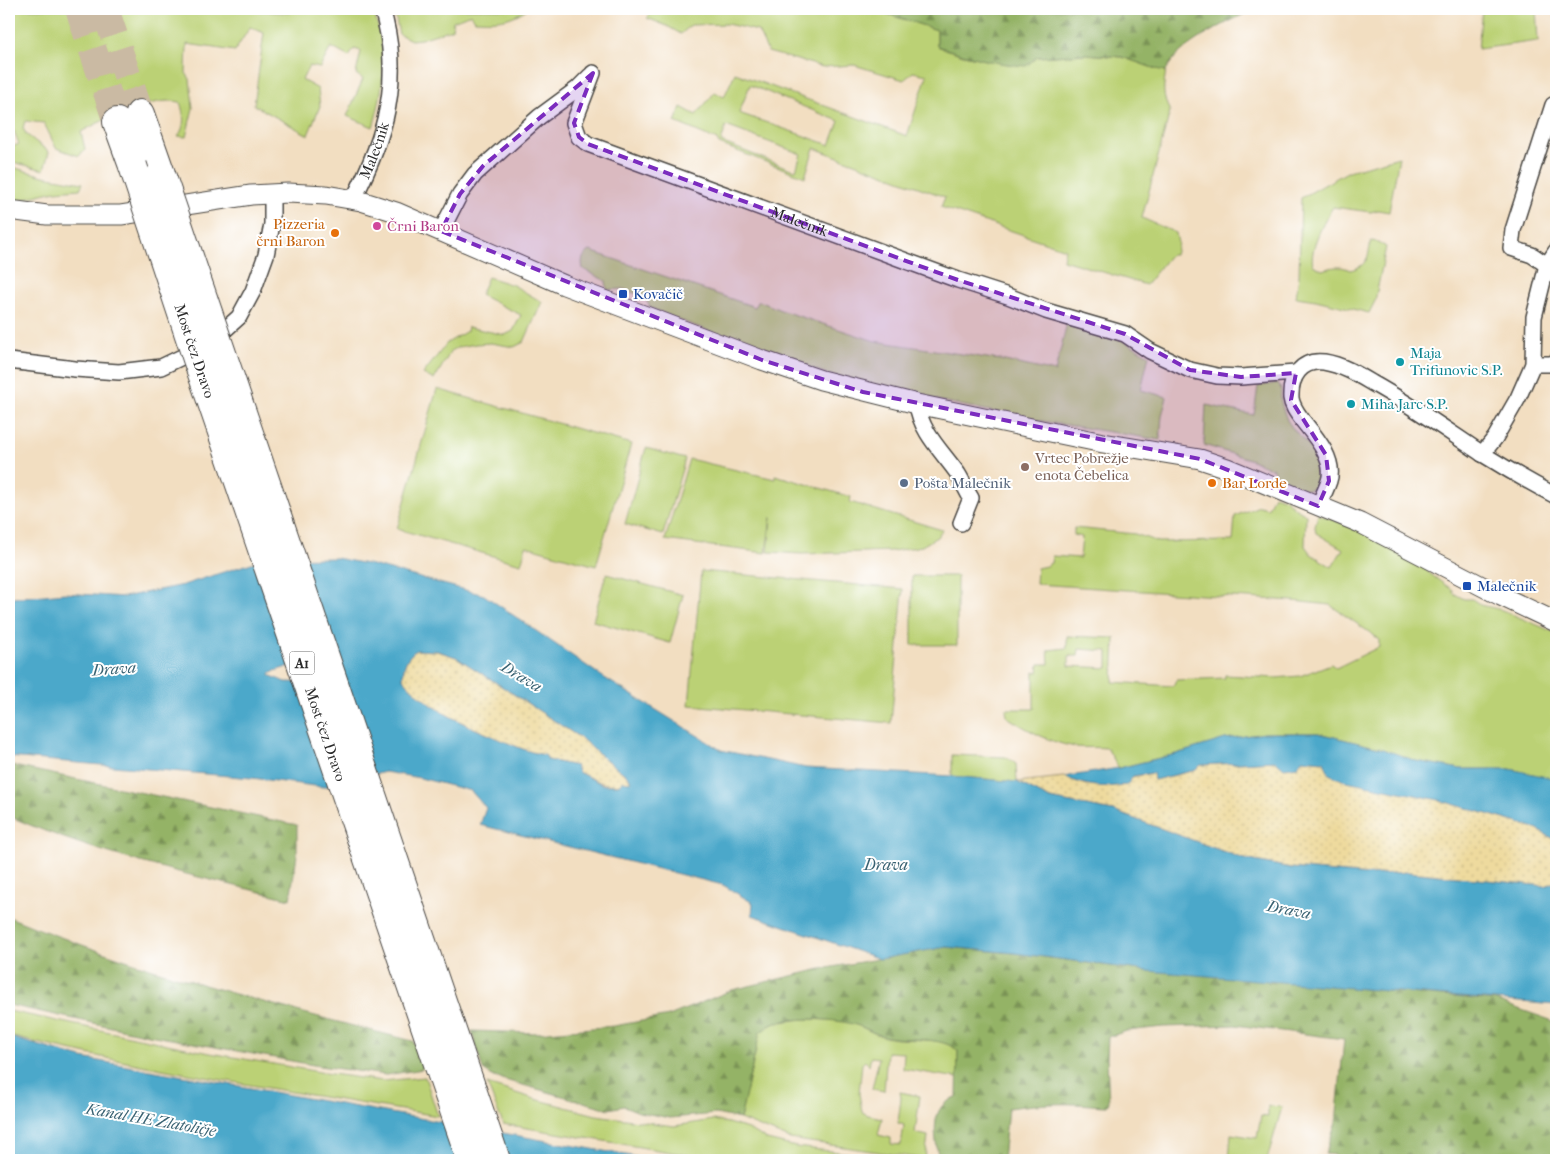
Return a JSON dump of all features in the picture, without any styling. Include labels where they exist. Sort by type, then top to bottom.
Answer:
[{"type":"highway","name":"Most čez Dravo","points":[[471,1160],[133,166],[129,118],[161,174],[496,1160]]},
{"type":"street","name":"Malečnik","points":[[382,9],[387,25],[392,64],[389,100],[376,149],[353,200],[396,212],[529,271],[762,360],[820,380],[917,404],[1103,443],[1200,460],[1257,479],[1360,523],[1500,596],[1556,622]]},
{"type":"street","name":"Malečnik","points":[[441,231],[460,194],[475,174],[538,116],[577,89],[593,73],[574,123],[579,137],[588,144],[958,280],[1008,296],[1046,311],[1125,334],[1150,351],[1190,370],[1217,376],[1241,377],[1296,372],[1309,364],[1322,362],[1336,365],[1354,372],[1415,408],[1482,454],[1556,496]]},
{"type":"street","points":[[1547,265],[1532,255],[1511,248],[1514,230],[1553,104]]},
{"type":"street","points":[[9,361],[75,370],[119,372],[160,367],[209,344],[239,317],[253,291],[266,255],[272,224],[272,193]]},
{"type":"street","points":[[9,210],[47,215],[121,215],[272,193],[306,193],[353,200]]},
{"type":"street","points":[[1482,454],[1496,438],[1518,398],[1533,364],[1534,317],[1547,265],[1556,251]]},
{"type":"street","points":[[1533,364],[1556,362]]},
{"type":"street","points":[[1296,372],[1293,380],[1291,400],[1296,412],[1326,455],[1329,464],[1329,481],[1318,506]]},
{"type":"street","points":[[917,404],[919,416],[927,434],[958,475],[970,498],[961,523]]},
{"type":"highlighted area","points":[[593,73],[574,123],[579,137],[588,144],[958,280],[1125,334],[1190,370],[1241,377],[1296,373],[1291,400],[1326,455],[1329,481],[1318,506],[1200,459],[863,392],[762,360],[441,231],[460,194],[483,166]]},
{"type":"green space","points":[[9,9],[230,9],[290,13],[295,9],[372,9],[381,38],[383,52],[380,97],[373,127],[347,116],[363,79],[356,74],[361,51],[354,49],[349,57],[331,47],[320,68],[309,66],[302,80],[318,89],[320,106],[308,135],[254,105],[264,33],[250,27],[235,51],[187,44],[186,73],[190,79],[193,108],[186,137],[178,136],[184,120],[180,102],[157,102],[116,115],[81,132],[85,149],[79,156],[56,148],[44,123],[25,121],[23,128],[26,134],[49,152],[44,170],[9,161],[9,148],[19,144],[14,131],[9,135]]},
{"type":"green space","points":[[527,9],[514,16],[497,20],[475,20],[471,14],[453,21],[452,29],[421,39],[411,40],[399,34],[394,10]]},
{"type":"green space","points":[[656,9],[872,9],[937,30],[937,46],[963,55],[1006,64],[1037,57],[1086,54],[1122,57],[1166,71],[1164,92],[1170,111],[1142,218],[1176,233],[1178,243],[1175,255],[1170,255],[1146,285],[1063,260],[1065,249],[941,207],[945,197],[814,148],[805,177],[719,144],[717,140],[675,122],[681,107],[696,115],[715,92],[724,97],[735,73],[907,136],[927,75],[913,72],[904,80],[854,65],[823,67],[768,52],[758,31],[727,24],[691,25],[681,34],[647,18]],"holes":[[[750,85],[839,121],[830,145],[739,113]],[[726,126],[801,154],[796,170],[721,142]]]},
{"type":"green space","points":[[872,9],[1254,9],[1192,43],[1172,61],[1166,71],[1122,57],[1086,54],[1037,57],[1026,66],[992,61],[937,46],[937,30]]},
{"type":"green space","points":[[1482,9],[1536,9],[1538,41],[1478,49]]},
{"type":"green space","points":[[1399,157],[1389,212],[1378,210],[1371,212],[1333,207],[1322,227],[1313,251],[1313,265],[1322,270],[1343,267],[1350,270],[1364,263],[1368,256],[1371,241],[1378,242],[1386,247],[1375,301],[1369,313],[1296,297],[1299,276],[1301,198],[1349,171]]},
{"type":"green space","points":[[9,166],[43,176],[83,183],[80,189],[55,191],[22,199],[18,202],[9,202]]},
{"type":"green space","points":[[590,251],[755,307],[759,301],[783,311],[875,341],[1000,360],[1055,372],[1067,323],[1113,335],[1149,355],[1141,390],[1167,397],[1162,415],[1160,440],[1023,418],[898,392],[830,375],[679,320],[651,308],[643,296],[623,289],[607,290],[606,281],[583,269],[583,258]]},
{"type":"green space","points":[[488,277],[513,285],[542,302],[524,342],[514,347],[491,343],[459,347],[451,351],[434,380],[423,374],[447,343],[467,331],[468,327],[505,335],[513,331],[521,315],[480,295]]},
{"type":"green space","points":[[1278,383],[1281,389],[1281,403],[1287,420],[1317,456],[1320,464],[1319,482],[1316,487],[1311,489],[1300,488],[1278,479],[1273,469],[1249,459],[1204,445],[1206,405],[1254,415],[1258,386]]},
{"type":"green space","points":[[437,389],[631,444],[596,566],[526,546],[521,564],[397,529]]},
{"type":"green space","points":[[646,448],[685,459],[663,535],[625,524]]},
{"type":"green space","points":[[689,459],[775,479],[775,475],[851,497],[850,502],[942,530],[937,537],[922,546],[893,551],[802,554],[768,552],[771,517],[766,553],[665,540]]},
{"type":"green space","points":[[1274,495],[1286,499],[1293,507],[1306,515],[1305,546],[1311,554],[1332,567],[1343,549],[1316,533],[1315,527],[1318,514],[1386,543],[1412,559],[1453,590],[1453,593],[1464,599],[1472,599],[1481,605],[1502,610],[1556,633],[1556,780],[1510,769],[1461,769],[1416,761],[1383,749],[1318,733],[1265,733],[1226,739],[1119,768],[1107,748],[1066,745],[1031,731],[1007,717],[1006,709],[1034,709],[1034,672],[1038,672],[1039,664],[1049,664],[1048,650],[1067,648],[1067,636],[1115,638],[1113,682],[1173,686],[1176,680],[1225,678],[1225,675],[1275,678],[1300,676],[1331,664],[1336,668],[1379,647],[1379,639],[1330,605],[1036,584],[1037,568],[1051,563],[1052,556],[1080,558],[1082,537],[1074,535],[1074,528],[1135,534],[1158,542],[1233,541],[1235,516],[1259,506],[1268,508]],"holes":[[[1079,649],[1108,651],[1108,668],[1069,666],[1069,656],[1078,656]]]},
{"type":"green space","points":[[701,571],[903,589],[891,723],[689,705]]},
{"type":"green space","points":[[606,574],[683,595],[670,643],[593,621]]},
{"type":"green space","points":[[912,576],[957,576],[957,645],[912,645]]},
{"type":"green space","points":[[952,755],[1006,757],[1016,764],[1017,782],[952,776]]},
{"type":"green space","points":[[9,765],[297,825],[297,855],[290,899],[112,854],[77,843],[9,816]]},
{"type":"green space","points":[[9,917],[158,971],[310,1015],[413,1041],[423,1069],[386,1075],[319,1066],[149,1035],[9,1005]]},
{"type":"green space","points":[[946,947],[1015,953],[1148,971],[1496,1001],[1556,1022],[1556,1160],[1339,1160],[1336,1155],[1325,1154],[1336,1123],[1344,1039],[1235,1025],[1163,1027],[1127,1031],[1108,1037],[1109,1102],[1107,1106],[1058,1104],[1008,1108],[1003,1160],[939,1160],[935,1132],[938,1114],[941,1107],[948,1101],[957,1098],[958,1051],[944,1043],[884,1036],[856,1025],[838,1021],[802,1019],[781,1022],[771,1025],[760,1032],[740,1119],[716,1114],[670,1118],[639,1112],[624,1106],[609,1109],[494,1077],[483,1070],[472,1031],[537,1033],[614,1026],[669,1016],[732,990],[821,969]]},
{"type":"green space","points":[[9,1011],[210,1053],[331,1074],[383,1081],[425,1077],[438,1116],[169,1070],[62,1049],[9,1036]]},
{"type":"green space","points":[[803,1019],[844,1022],[895,1039],[943,1042],[958,1051],[958,1078],[903,1069],[904,1053],[887,1052],[884,1091],[872,1089],[879,1058],[871,1057],[869,1065],[865,1061],[862,1064],[859,1093],[862,1112],[882,1118],[878,1135],[891,1138],[891,1144],[901,1145],[904,1125],[898,1123],[900,1092],[920,1096],[915,1133],[928,1136],[925,1159],[790,1139],[740,1119],[760,1032],[774,1023]]},
{"type":"green space","points":[[487,1084],[596,1115],[674,1126],[713,1120],[748,1129],[767,1140],[796,1147],[893,1160],[717,1160],[503,1124]]},
{"type":"green space","points":[[1268,1106],[1282,1107],[1267,1160],[1229,1160],[1231,1134],[1257,1138],[1261,1116],[1268,1117]]},
{"type":"sand","points":[[416,650],[438,651],[456,657],[582,739],[629,777],[631,783],[615,785],[598,781],[578,772],[576,766],[548,760],[545,755],[513,745],[445,713],[423,698],[403,679],[406,663]]},
{"type":"sand","points":[[1302,759],[1324,761],[1439,800],[1532,827],[1556,840],[1556,882],[1545,886],[1408,872],[1368,875],[1291,868],[1244,859],[1113,811],[1050,799],[1017,782],[1064,777],[1086,785],[1153,773],[1154,780],[1196,770],[1201,765]]},
{"type":"water","name":"Drava","points":[[336,558],[372,565],[484,595],[603,677],[721,750],[806,768],[952,776],[1017,782],[1050,799],[1113,811],[1244,859],[1291,868],[1368,875],[1408,872],[1545,886],[1556,882],[1556,1005],[1148,971],[1015,953],[946,947],[880,959],[752,915],[753,903],[723,885],[480,825],[486,808],[471,791],[420,778],[385,772],[323,787],[252,778],[9,757],[9,600],[12,598],[65,593],[124,597],[183,585],[264,559]],"holes":[[[416,650],[438,651],[456,657],[582,739],[629,777],[631,782],[622,781],[619,785],[604,785],[578,772],[576,766],[548,760],[545,755],[513,745],[445,714],[423,699],[403,679],[406,663]],[[296,664],[333,683],[285,682],[269,675]]]},
{"type":"water","points":[[1265,733],[1318,733],[1383,749],[1416,761],[1461,769],[1510,769],[1552,778],[1556,780],[1556,840],[1532,827],[1439,800],[1342,780],[1329,774],[1324,761],[1302,759],[1298,766],[1284,768],[1276,761],[1201,765],[1196,770],[1154,780],[1153,773],[1133,776],[1127,785],[1117,786],[1095,786],[1064,777],[1119,768],[1176,754],[1225,739]]},
{"type":"water","name":"Kanal HE Zlatoličje","points":[[9,1037],[82,1058],[654,1160],[9,1160]]},
{"type":"tunnel","points":[[79,9],[117,122]]},
{"type":"tunnel","points":[[105,9],[140,114]]},
{"type":"place","name":"Črni Baron","points":[[377,226]]},
{"type":"place","name":"Pizzeria črni Baron","points":[[335,233]]},
{"type":"place","name":"Kovačič","points":[[623,294]]},
{"type":"place","name":"Maja Trifunovic S.P.","points":[[1400,362]]},
{"type":"place","name":"Miha Jarc S.P.","points":[[1351,404]]},
{"type":"place","name":"Vrtec Pobrežje enota Čebelica","points":[[1025,467]]},
{"type":"place","name":"Pošta Malečnik","points":[[904,483]]},
{"type":"place","name":"Bar Lorde","points":[[1212,483]]},
{"type":"place","name":"Malečnik","points":[[1467,586]]}]
